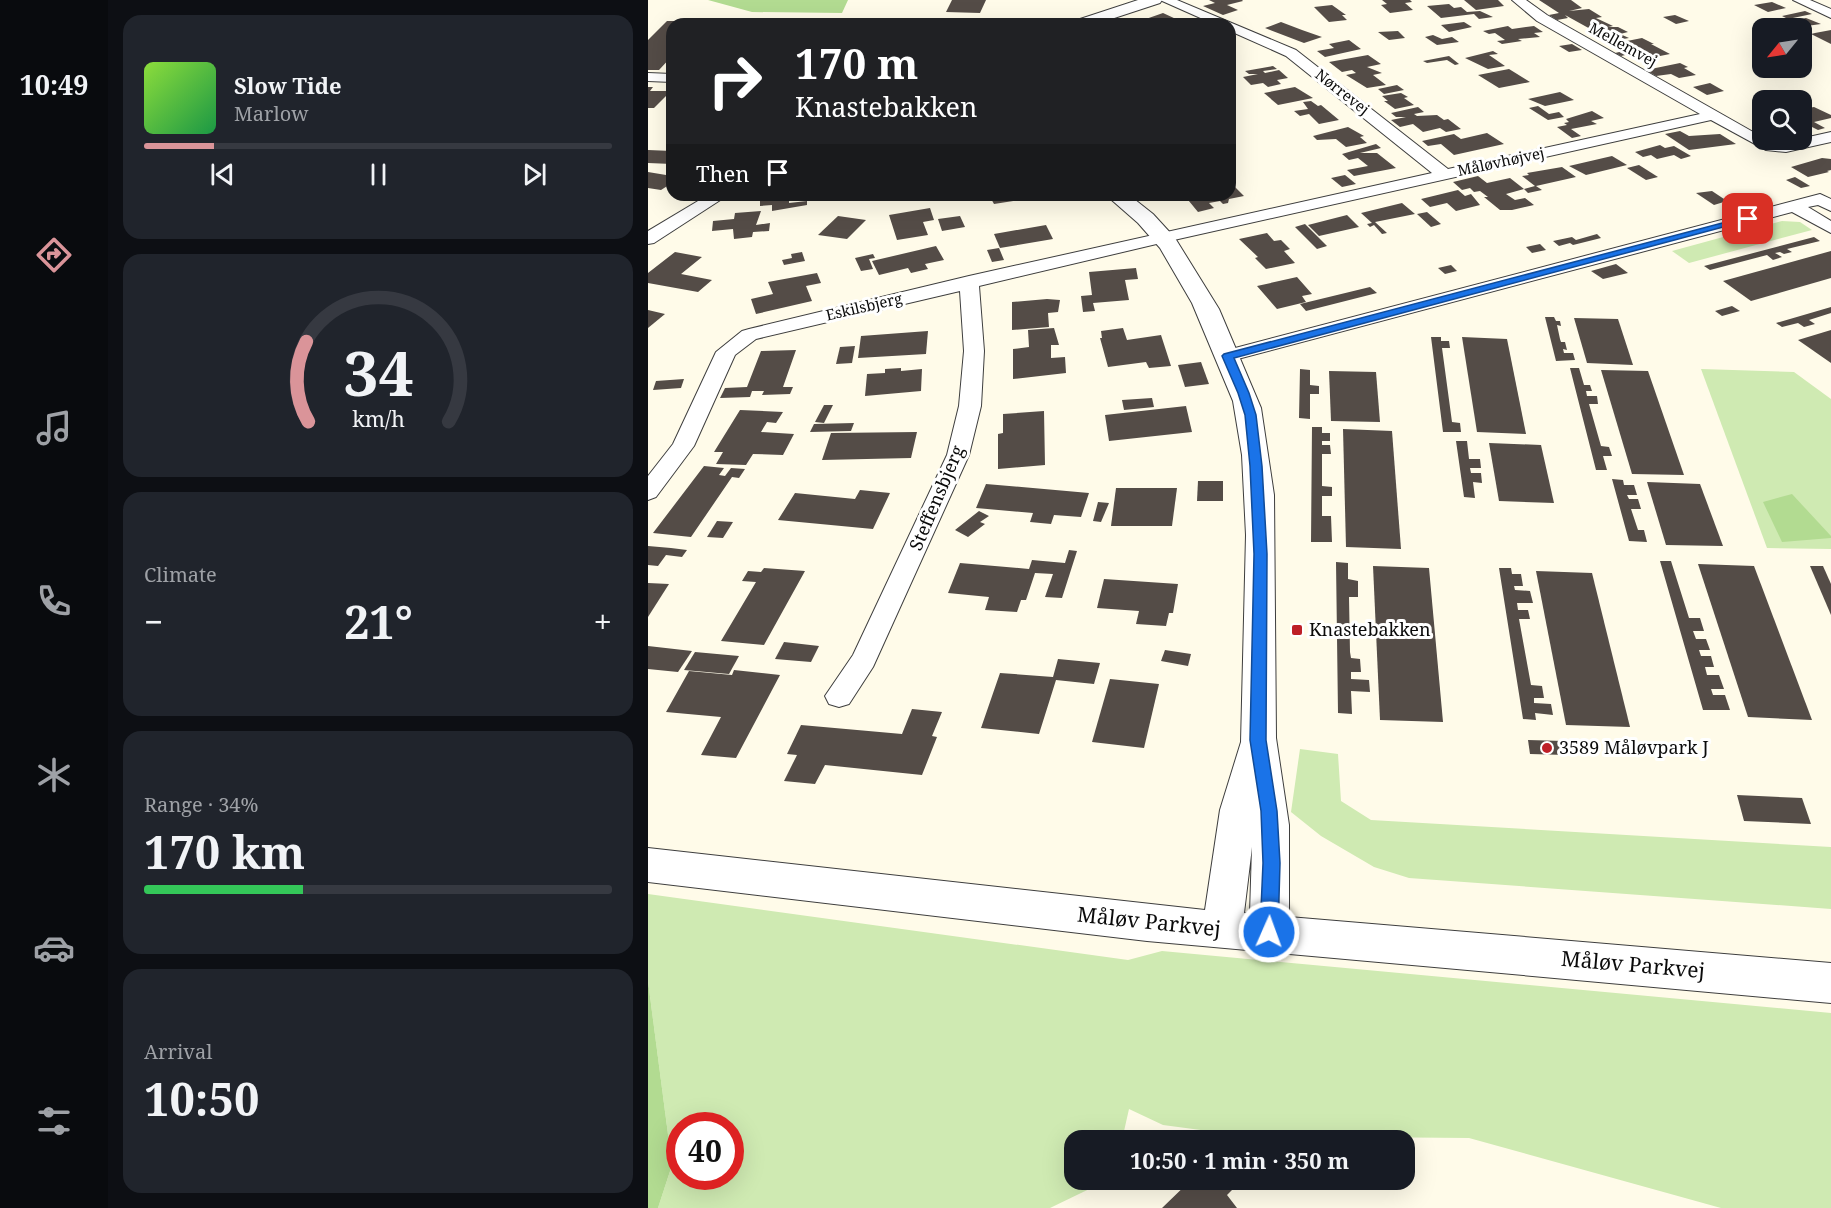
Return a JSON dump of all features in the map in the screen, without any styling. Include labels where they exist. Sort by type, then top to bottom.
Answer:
[{"type":"street","points":[[1098,18],[1154,0]]},
{"type":"street","points":[[1166,0],[1210,18]]},
{"type":"street","name":"Mellemvej","points":[[1518,0],[1542,18],[1714,115]]},
{"type":"street","points":[[1799,0],[1831,14]]},
{"type":"street","name":"Nørrevej","points":[[1236,29],[1291,53],[1444,174]]},
{"type":"street","points":[[648,77],[666,78]]},
{"type":"street","points":[[1714,115],[1766,145],[1786,147],[1831,137]]},
{"type":"street","name":"Måløvhøjvej","points":[[1165,237],[1714,115]]},
{"type":"street","points":[[1227,356],[1820,199],[1831,206]]},
{"type":"street","points":[[648,239],[710,201]]},
{"type":"street","points":[[1124,201],[1144,216],[1165,237],[1181,261],[1208,311],[1244,393],[1250,415],[1256,466],[1261,554],[1258,740],[1269,811],[1271,863],[1269,932]]},
{"type":"street","points":[[1794,206],[1831,228]]},
{"type":"street","name":"Eskilsbjerg","points":[[648,492],[683,446],[726,352],[749,335],[1165,237]]},
{"type":"street","name":"Steffensbjerg","points":[[839,696],[864,660],[958,455],[970,406],[974,351],[969,282]]},
{"type":"street","points":[[1222,929],[1238,810],[1258,740]]},
{"type":"street","name":"Måløv Parkvej","points":[[648,865],[1147,923],[1831,983]]},
{"type":"green space","points":[[708,0],[848,0],[842,13],[752,12]]},
{"type":"green space","points":[[1782,221],[1800,222],[1812,230],[1689,263],[1672,251]]},
{"type":"green space","points":[[1701,369],[1794,372],[1831,399],[1831,549],[1767,548]]},
{"type":"green space","points":[[1792,494],[1831,538],[1782,542],[1763,502]]},
{"type":"green space","points":[[1300,749],[1338,754],[1341,801],[1371,820],[1831,847],[1831,909],[1409,878],[1374,867],[1321,836],[1291,812]]},
{"type":"green space","points":[[648,894],[1128,960],[1162,951],[1831,1013],[1831,1208],[1721,1208],[1469,1138],[1415,1138],[1415,1130],[1201,1130],[1163,1125],[1129,1109],[1124,1130],[1064,1130],[1064,1190],[1087,1190],[1050,1208],[658,1208],[666,1183],[666,1190],[744,1190],[744,1112],[666,1112],[666,1119],[648,981]]},
{"type":"green space","points":[[648,981],[666,1119],[666,1183],[658,1208],[648,1208]]},
{"type":"building","points":[[952,0],[986,0],[980,13],[946,12]]},
{"type":"building","points":[[1209,0],[1243,1],[1227,5],[1238,10],[1223,15],[1203,6],[1215,3]]},
{"type":"building","points":[[1382,0],[1410,0],[1412,2],[1405,3],[1413,10],[1390,13],[1381,5],[1387,4]]},
{"type":"building","points":[[1464,0],[1498,0],[1504,6],[1476,10]]},
{"type":"building","points":[[1539,0],[1571,0],[1582,8],[1569,11],[1589,9],[1602,17],[1596,18],[1613,26],[1608,27],[1618,27],[1628,32],[1620,34],[1629,38],[1612,41],[1565,15],[1568,18],[1557,20],[1549,15],[1559,13]]},
{"type":"building","points":[[1772,2],[1786,8],[1768,12],[1754,5]]},
{"type":"building","points":[[1449,4],[1454,8],[1461,7],[1467,12],[1480,11],[1493,17],[1479,19],[1474,14],[1441,18],[1427,6]]},
{"type":"building","points":[[1332,5],[1346,15],[1342,15],[1347,20],[1329,22],[1314,7]]},
{"type":"building","points":[[1805,11],[1812,14],[1793,18],[1782,16]]},
{"type":"building","points":[[1163,13],[1174,18],[1149,18]]},
{"type":"building","points":[[1675,15],[1689,21],[1676,24],[1663,17]]},
{"type":"building","points":[[666,22],[666,62],[659,70],[648,70],[648,40]]},
{"type":"building","points":[[1281,22],[1322,37],[1304,43],[1265,28]]},
{"type":"building","points":[[1464,22],[1472,27],[1449,32],[1441,25]]},
{"type":"building","points":[[1508,26],[1512,29],[1534,26],[1543,32],[1534,33],[1540,37],[1518,39],[1522,41],[1502,44],[1497,41],[1505,40],[1495,33],[1489,34],[1483,31]]},
{"type":"building","points":[[1831,30],[1831,44],[1812,34]]},
{"type":"building","points":[[1398,31],[1405,38],[1389,40],[1378,32]]},
{"type":"building","points":[[1433,35],[1442,39],[1452,37],[1459,42],[1437,45],[1425,37]]},
{"type":"building","points":[[1642,38],[1670,54],[1645,59],[1634,53],[1621,56],[1615,53],[1628,50],[1617,43]]},
{"type":"building","points":[[1349,40],[1361,49],[1325,57],[1317,51],[1334,48],[1329,44]]},
{"type":"building","points":[[1572,44],[1582,50],[1569,52],[1559,46]]},
{"type":"building","points":[[1493,51],[1498,54],[1489,55],[1505,66],[1488,69],[1465,58]]},
{"type":"building","points":[[1368,55],[1381,64],[1367,67],[1382,73],[1373,75],[1386,85],[1367,88],[1346,75],[1356,73],[1352,70],[1342,72],[1329,62]]},
{"type":"building","points":[[1449,56],[1459,64],[1455,65],[1447,60],[1427,63],[1423,61]]},
{"type":"building","points":[[1680,63],[1696,75],[1679,78],[1671,74],[1656,76],[1646,70]]},
{"type":"building","points":[[1273,66],[1277,69],[1263,71],[1265,73],[1279,70],[1288,78],[1277,80],[1281,84],[1268,87],[1263,83],[1251,85],[1243,77],[1258,74],[1249,74],[1245,71]]},
{"type":"building","points":[[1509,69],[1530,82],[1499,88],[1478,75]]},
{"type":"building","points":[[1710,83],[1724,91],[1707,95],[1693,87]]},
{"type":"building","points":[[1397,85],[1404,90],[1384,94],[1378,89]]},
{"type":"building","points":[[648,87],[653,87],[650,91],[666,91],[666,96],[654,108],[648,108]]},
{"type":"building","points":[[1295,87],[1313,98],[1278,105],[1264,93]]},
{"type":"building","points":[[1560,92],[1574,100],[1545,106],[1528,99]]},
{"type":"building","points":[[1401,93],[1408,97],[1404,98],[1414,105],[1395,109],[1384,101],[1388,101],[1382,96]]},
{"type":"building","points":[[1311,101],[1318,106],[1321,105],[1339,120],[1319,124],[1309,114],[1300,116],[1294,111],[1308,109],[1303,102]]},
{"type":"building","points":[[1538,106],[1549,114],[1559,112],[1564,117],[1548,120],[1529,108]]},
{"type":"building","points":[[1418,107],[1424,112],[1414,114],[1417,116],[1437,115],[1444,120],[1448,119],[1461,129],[1446,132],[1440,128],[1423,132],[1413,124],[1400,127],[1391,120],[1406,117],[1396,117],[1391,113]]},
{"type":"building","points":[[1812,107],[1831,115],[1831,118],[1814,122],[1825,128],[1818,130],[1812,127]]},
{"type":"building","points":[[1592,111],[1604,118],[1591,121],[1597,124],[1571,129],[1581,136],[1572,138],[1557,127],[1567,125],[1564,123],[1569,122],[1566,119]]},
{"type":"building","points":[[1348,127],[1364,136],[1360,137],[1367,143],[1346,147],[1336,139],[1317,140],[1313,136]]},
{"type":"building","points":[[1680,131],[1689,136],[1720,134],[1736,144],[1689,150],[1665,134]]},
{"type":"building","points":[[1487,133],[1504,144],[1454,155],[1441,144],[1428,146],[1422,141],[1454,134],[1461,139]]},
{"type":"building","points":[[1376,144],[1381,148],[1360,153],[1377,153],[1396,168],[1354,176],[1347,170],[1368,166],[1358,158],[1349,160],[1342,154]]},
{"type":"building","points":[[1660,145],[1665,148],[1674,146],[1691,156],[1681,159],[1674,155],[1657,159],[1651,155],[1643,157],[1635,152]]},
{"type":"building","points":[[648,150],[666,151],[666,164],[648,163]]},
{"type":"building","points":[[1612,156],[1627,165],[1586,175],[1569,166]]},
{"type":"building","points":[[1822,158],[1831,159],[1831,170],[1827,171],[1829,172],[1808,177],[1791,167]]},
{"type":"building","points":[[1639,165],[1658,177],[1646,180],[1627,168]]},
{"type":"building","points":[[1562,167],[1576,177],[1536,186],[1542,190],[1528,193],[1524,189],[1535,186],[1522,176],[1529,175],[1527,173]]},
{"type":"building","points":[[648,172],[666,175],[666,187],[661,190],[648,188]]},
{"type":"building","points":[[1345,175],[1356,184],[1342,187],[1331,178]]},
{"type":"building","points":[[1478,176],[1487,183],[1510,178],[1524,189],[1506,194],[1515,200],[1525,198],[1534,205],[1500,210],[1480,191],[1474,192],[1470,188],[1462,190],[1453,182]]},
{"type":"building","points":[[1795,177],[1810,186],[1801,188],[1786,180]]},
{"type":"building","points":[[1236,188],[1244,196],[1236,198]]},
{"type":"building","points":[[1458,190],[1465,196],[1471,194],[1480,205],[1456,211],[1447,203],[1430,207],[1421,199]]},
{"type":"building","points":[[1712,191],[1727,201],[1714,205],[1696,193]]},
{"type":"building","points":[[760,201],[789,201],[789,203],[807,201],[807,205],[772,211],[772,205],[760,206]]},
{"type":"building","points":[[992,201],[1013,201],[994,204]]},
{"type":"building","points":[[1189,201],[1220,201],[1209,203],[1214,208],[1198,212]]},
{"type":"building","points":[[1402,203],[1415,214],[1375,222],[1387,233],[1382,234],[1374,225],[1370,227],[1367,224],[1372,223],[1361,213]]},
{"type":"building","points":[[930,208],[934,220],[923,222],[928,235],[897,240],[889,215]]},
{"type":"building","points":[[761,211],[756,225],[770,223],[769,231],[753,232],[752,237],[734,239],[733,229],[712,231],[713,221],[734,219],[735,213]]},
{"type":"building","points":[[1427,212],[1441,224],[1431,227],[1417,214]]},
{"type":"building","points":[[1347,215],[1359,227],[1319,236],[1308,225]]},
{"type":"building","points":[[838,216],[866,220],[847,239],[818,235]]},
{"type":"building","points":[[960,216],[965,227],[942,231],[938,219]]},
{"type":"building","points":[[1305,224],[1327,246],[1317,249],[1295,227]]},
{"type":"building","points":[[1046,225],[1053,239],[1000,248],[994,234]]},
{"type":"building","points":[[1267,233],[1274,241],[1281,240],[1290,249],[1284,251],[1295,263],[1266,269],[1255,258],[1258,257],[1239,239]]},
{"type":"building","points":[[1597,234],[1601,238],[1573,245],[1570,243],[1559,246],[1553,241],[1572,237],[1576,240]]},
{"type":"building","points":[[1814,237],[1820,241],[1787,249],[1792,252],[1775,253],[1782,257],[1773,260],[1767,255],[1710,270],[1704,266]]},
{"type":"building","points":[[1540,244],[1546,250],[1532,253],[1526,247]]},
{"type":"building","points":[[936,246],[944,260],[925,264],[928,269],[911,273],[908,268],[879,275],[872,261]]},
{"type":"building","points":[[999,248],[1004,260],[992,262],[987,250]]},
{"type":"building","points":[[1831,251],[1831,278],[1751,301],[1723,281]]},
{"type":"building","points":[[675,252],[702,257],[681,274],[712,280],[698,292],[648,283],[648,273]]},
{"type":"building","points":[[802,252],[805,261],[784,265],[782,260],[792,258],[791,254]]},
{"type":"building","points":[[873,254],[875,258],[869,259],[873,269],[861,271],[855,258]]},
{"type":"building","points":[[1616,264],[1628,273],[1603,279],[1591,271]]},
{"type":"building","points":[[1451,265],[1457,271],[1445,274],[1438,268]]},
{"type":"building","points":[[1136,268],[1138,279],[1125,280],[1129,300],[1093,303],[1095,311],[1083,312],[1081,296],[1092,295],[1089,272]]},
{"type":"building","points":[[817,273],[821,283],[806,286],[812,301],[756,314],[751,299],[773,294],[768,282]]},
{"type":"building","points":[[1297,277],[1312,294],[1302,296],[1306,302],[1277,309],[1257,286]]},
{"type":"building","points":[[1370,287],[1377,293],[1306,311],[1300,304]]},
{"type":"building","points":[[1060,300],[1058,312],[1048,313],[1049,327],[1012,330],[1012,302]]},
{"type":"building","points":[[1732,306],[1740,311],[1722,316],[1715,311]]},
{"type":"building","points":[[1831,307],[1831,313],[1809,320],[1815,324],[1804,327],[1798,323],[1782,327],[1776,323]]},
{"type":"building","points":[[648,310],[665,314],[648,328]]},
{"type":"building","points":[[1545,317],[1554,317],[1556,321],[1560,321],[1561,326],[1557,325],[1561,342],[1565,342],[1567,350],[1563,349],[1564,353],[1573,353],[1575,360],[1556,361]]},
{"type":"building","points":[[1574,318],[1618,319],[1633,365],[1587,363]]},
{"type":"building","points":[[1054,328],[1059,345],[1051,345],[1051,358],[1065,357],[1066,373],[1013,379],[1013,349],[1029,347],[1028,330]]},
{"type":"building","points":[[1123,328],[1127,340],[1161,335],[1171,366],[1149,368],[1146,362],[1108,367],[1100,338],[1102,338],[1101,331]]},
{"type":"building","points":[[1831,330],[1831,363],[1798,340]]},
{"type":"building","points":[[928,331],[926,354],[858,358],[861,336]]},
{"type":"building","points":[[1431,337],[1441,337],[1441,341],[1449,341],[1450,348],[1442,348],[1452,422],[1460,423],[1461,432],[1443,432]]},
{"type":"building","points":[[1462,337],[1507,339],[1526,434],[1477,432]]},
{"type":"building","points":[[855,346],[852,363],[836,364],[840,347]]},
{"type":"building","points":[[796,350],[783,387],[793,387],[790,394],[762,395],[764,391],[752,391],[750,397],[720,398],[725,388],[747,387],[761,351]]},
{"type":"building","points":[[1201,362],[1209,384],[1185,387],[1178,365]]},
{"type":"building","points":[[901,368],[901,371],[922,369],[921,391],[865,396],[867,374],[885,373],[885,369]]},
{"type":"building","points":[[1570,368],[1579,368],[1584,385],[1590,385],[1592,391],[1586,391],[1587,396],[1597,396],[1598,404],[1589,404],[1601,446],[1609,447],[1612,456],[1603,456],[1607,470],[1596,470]]},
{"type":"building","points":[[1300,369],[1310,370],[1310,385],[1319,386],[1319,394],[1310,394],[1310,419],[1299,418]]},
{"type":"building","points":[[1601,370],[1648,371],[1684,475],[1632,474]]},
{"type":"building","points":[[1329,371],[1376,372],[1380,422],[1331,421]]},
{"type":"building","points":[[684,379],[681,388],[653,390],[656,381]]},
{"type":"building","points":[[1152,398],[1154,407],[1124,410],[1122,400]]},
{"type":"building","points":[[824,405],[833,405],[824,423],[815,422]]},
{"type":"building","points":[[1186,406],[1192,432],[1109,441],[1105,415]]},
{"type":"building","points":[[740,410],[783,412],[776,423],[767,422],[761,432],[794,434],[783,455],[753,454],[746,465],[716,464],[723,452],[714,452]]},
{"type":"building","points":[[1044,411],[1045,465],[998,469],[998,434],[1003,433],[1003,414]]},
{"type":"building","points":[[854,423],[851,431],[810,432],[814,424]]},
{"type":"building","points":[[1312,427],[1322,427],[1322,433],[1330,433],[1330,441],[1322,441],[1322,445],[1330,445],[1331,454],[1322,454],[1322,486],[1332,487],[1332,496],[1322,496],[1322,516],[1331,516],[1332,542],[1311,542]]},
{"type":"building","points":[[1343,429],[1392,431],[1401,549],[1346,547]]},
{"type":"building","points":[[917,432],[911,458],[822,460],[831,433]]},
{"type":"building","points":[[1456,441],[1467,441],[1469,459],[1480,459],[1481,468],[1470,468],[1471,473],[1481,473],[1482,483],[1473,482],[1475,498],[1464,497]]},
{"type":"building","points":[[1489,443],[1541,445],[1554,503],[1499,501]]},
{"type":"building","points":[[704,466],[724,468],[719,475],[725,476],[731,468],[745,469],[739,478],[732,477],[691,537],[653,533]]},
{"type":"building","points":[[1612,479],[1623,480],[1624,485],[1634,485],[1637,495],[1627,495],[1629,499],[1638,499],[1641,509],[1631,509],[1638,530],[1644,530],[1647,542],[1629,541]]},
{"type":"building","points":[[1198,481],[1223,481],[1223,501],[1197,501]]},
{"type":"building","points":[[1647,482],[1700,484],[1723,546],[1666,545]]},
{"type":"building","points":[[986,484],[1089,493],[1081,517],[1054,515],[1051,524],[1030,522],[1033,513],[976,508]]},
{"type":"building","points":[[1116,488],[1177,488],[1172,526],[1111,526]]},
{"type":"building","points":[[860,490],[890,493],[873,529],[778,520],[795,493],[855,499]]},
{"type":"building","points":[[1098,502],[1109,503],[1101,522],[1093,521]]},
{"type":"building","points":[[979,511],[989,516],[980,522],[985,524],[968,537],[955,530]]},
{"type":"building","points":[[717,521],[733,522],[723,538],[707,537]]},
{"type":"building","points":[[648,546],[687,550],[682,557],[666,555],[658,566],[648,565]]},
{"type":"building","points":[[1069,550],[1077,551],[1062,598],[1045,597],[1053,574],[1035,573],[1026,600],[1021,600],[1017,612],[985,610],[989,597],[948,593],[960,563],[1029,569],[1032,560],[1065,563]]},
{"type":"building","points":[[1660,561],[1671,561],[1689,618],[1700,618],[1704,631],[1693,631],[1696,639],[1706,639],[1710,650],[1699,650],[1701,656],[1711,656],[1714,667],[1705,667],[1707,675],[1719,675],[1724,689],[1711,689],[1713,695],[1725,695],[1730,710],[1703,710]]},
{"type":"building","points":[[1336,562],[1348,563],[1348,579],[1358,581],[1358,597],[1349,597],[1350,652],[1351,658],[1360,659],[1361,672],[1351,672],[1351,679],[1369,680],[1370,692],[1351,691],[1352,714],[1338,713]]},
{"type":"building","points":[[1698,564],[1754,566],[1812,720],[1748,717]]},
{"type":"building","points":[[1373,566],[1429,568],[1443,722],[1380,720]]},
{"type":"building","points":[[1810,566],[1823,566],[1831,584],[1831,615]]},
{"type":"building","points":[[764,568],[805,571],[764,645],[721,641],[756,582],[742,581],[748,571],[761,572]]},
{"type":"building","points":[[1499,568],[1511,568],[1512,574],[1521,574],[1523,586],[1514,586],[1515,590],[1530,591],[1533,603],[1517,603],[1518,610],[1528,610],[1530,619],[1519,619],[1531,685],[1542,686],[1544,698],[1534,698],[1534,703],[1551,704],[1553,715],[1535,713],[1536,720],[1523,719]]},
{"type":"building","points":[[1536,571],[1592,573],[1630,727],[1566,725]]},
{"type":"building","points":[[1104,579],[1178,584],[1173,613],[1169,613],[1166,626],[1136,624],[1139,611],[1097,608]]},
{"type":"building","points":[[648,583],[669,584],[648,617]]},
{"type":"building","points":[[784,642],[819,646],[811,662],[775,659]]},
{"type":"building","points":[[648,646],[692,651],[678,672],[648,669]]},
{"type":"building","points":[[1165,650],[1191,654],[1188,666],[1161,661]]},
{"type":"building","points":[[695,652],[739,656],[729,674],[684,670]]},
{"type":"building","points":[[1058,659],[1100,663],[1094,684],[1056,680],[1039,734],[981,728],[1000,673],[1053,677]]},
{"type":"building","points":[[734,670],[780,675],[736,758],[701,755],[721,717],[666,712],[689,671],[732,675]]},
{"type":"building","points":[[1110,679],[1159,684],[1144,748],[1092,742]]},
{"type":"building","points":[[912,709],[942,712],[932,736],[937,737],[922,775],[825,765],[815,784],[784,781],[797,755],[787,754],[801,725],[902,734]]},
{"type":"building","name":"3589 Måløvpark J","points":[[1528,740],[1564,741],[1566,755],[1530,754]]},
{"type":"building","points":[[1737,795],[1802,798],[1811,824],[1744,821]]},
{"type":"building","points":[[1181,1190],[1232,1190],[1227,1195],[1237,1208],[1162,1208]]},
{"type":"place","name":"Knastebakken","points":[[1297,630]]},
{"type":"place","name":"3589 Måløvpark J","points":[[1547,748]]},
{"type":"route","points":[[1269,932],[1271,863],[1269,811],[1258,740],[1261,554],[1256,466],[1250,415],[1244,393],[1227,356],[1748,219]]}]
